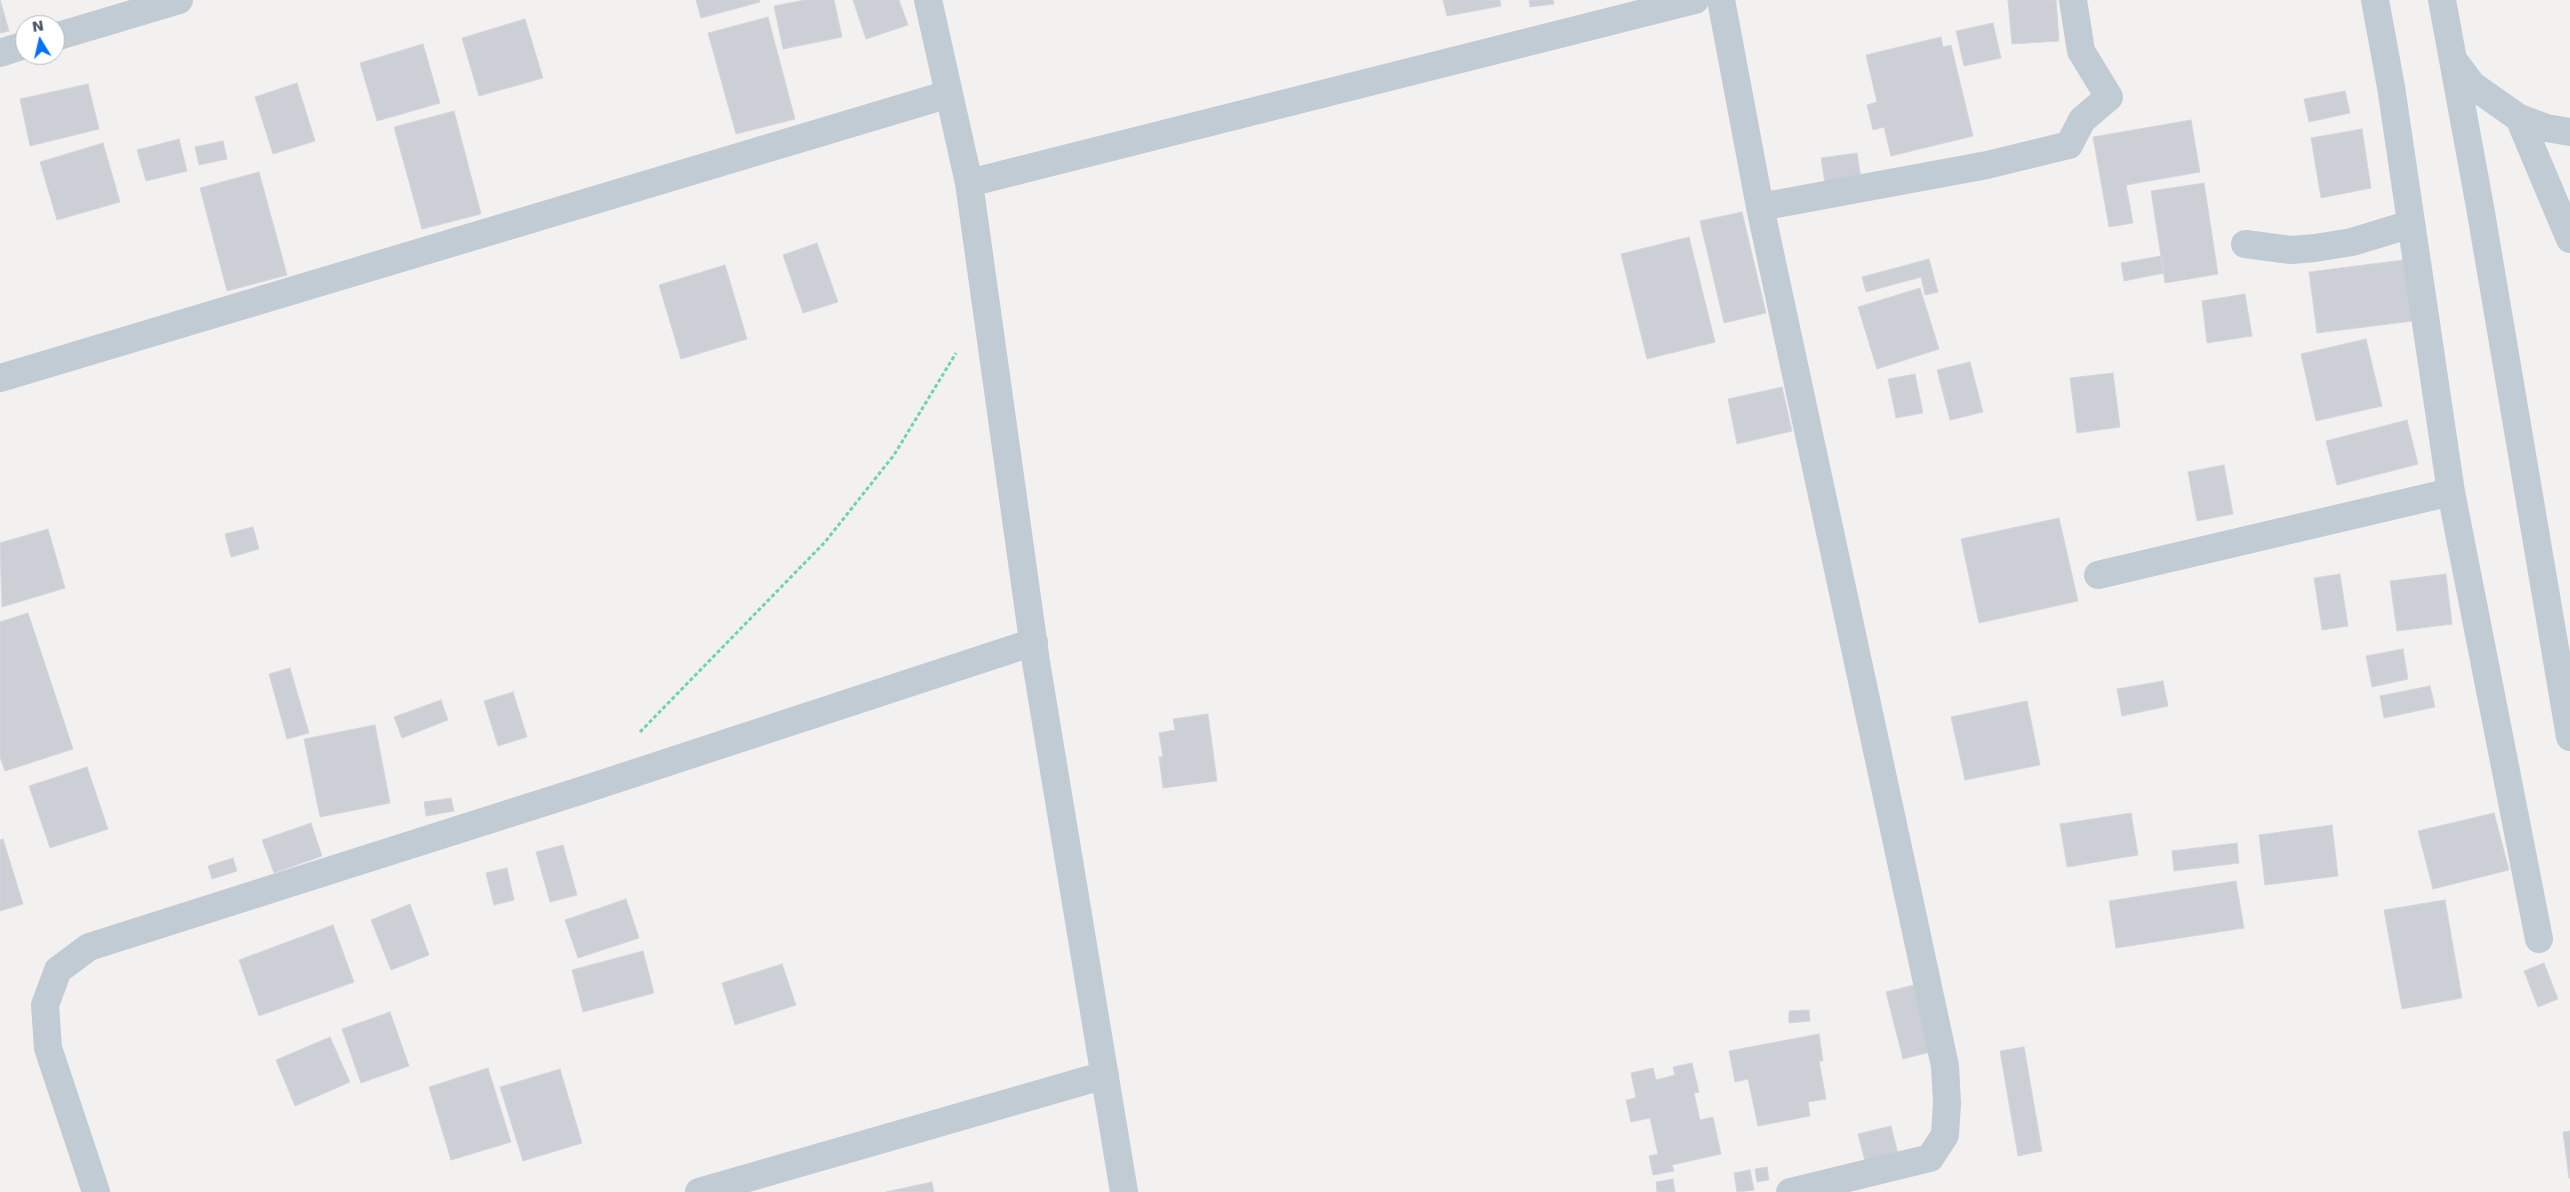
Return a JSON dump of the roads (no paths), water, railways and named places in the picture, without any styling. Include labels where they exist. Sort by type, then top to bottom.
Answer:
[{"type":"street","points":[[65,33],[179,0]]},
{"type":"street","points":[[928,0],[968,183],[1034,642],[1124,1192]]},
{"type":"street","points":[[968,183],[1695,0]]},
{"type":"street","points":[[1721,0],[1760,207],[1945,1066],[1947,1103],[1945,1135],[1930,1158],[1790,1192]]},
{"type":"street","points":[[1760,207],[1987,165],[2069,145],[2082,120],[2109,98],[2082,51],[2073,0]]},
{"type":"street","points":[[2375,0],[2391,87],[2451,492],[2539,939]]},
{"type":"street","points":[[2442,0],[2565,690],[2570,737]]},
{"type":"street","points":[[0,53],[15,48]]},
{"type":"street","points":[[2454,60],[2472,85],[2520,118],[2546,128],[2570,132]]},
{"type":"street","points":[[0,378],[948,94]]},
{"type":"street","points":[[2520,118],[2570,239]]},
{"type":"street","points":[[2245,244],[2291,250],[2315,248],[2352,242],[2411,224]]},
{"type":"street","points":[[2098,575],[2451,492]]},
{"type":"street","points":[[96,1192],[48,1048],[45,1005],[58,970],[89,947],[583,790],[1034,642]]},
{"type":"street","points":[[699,1192],[1105,1075]]}]
